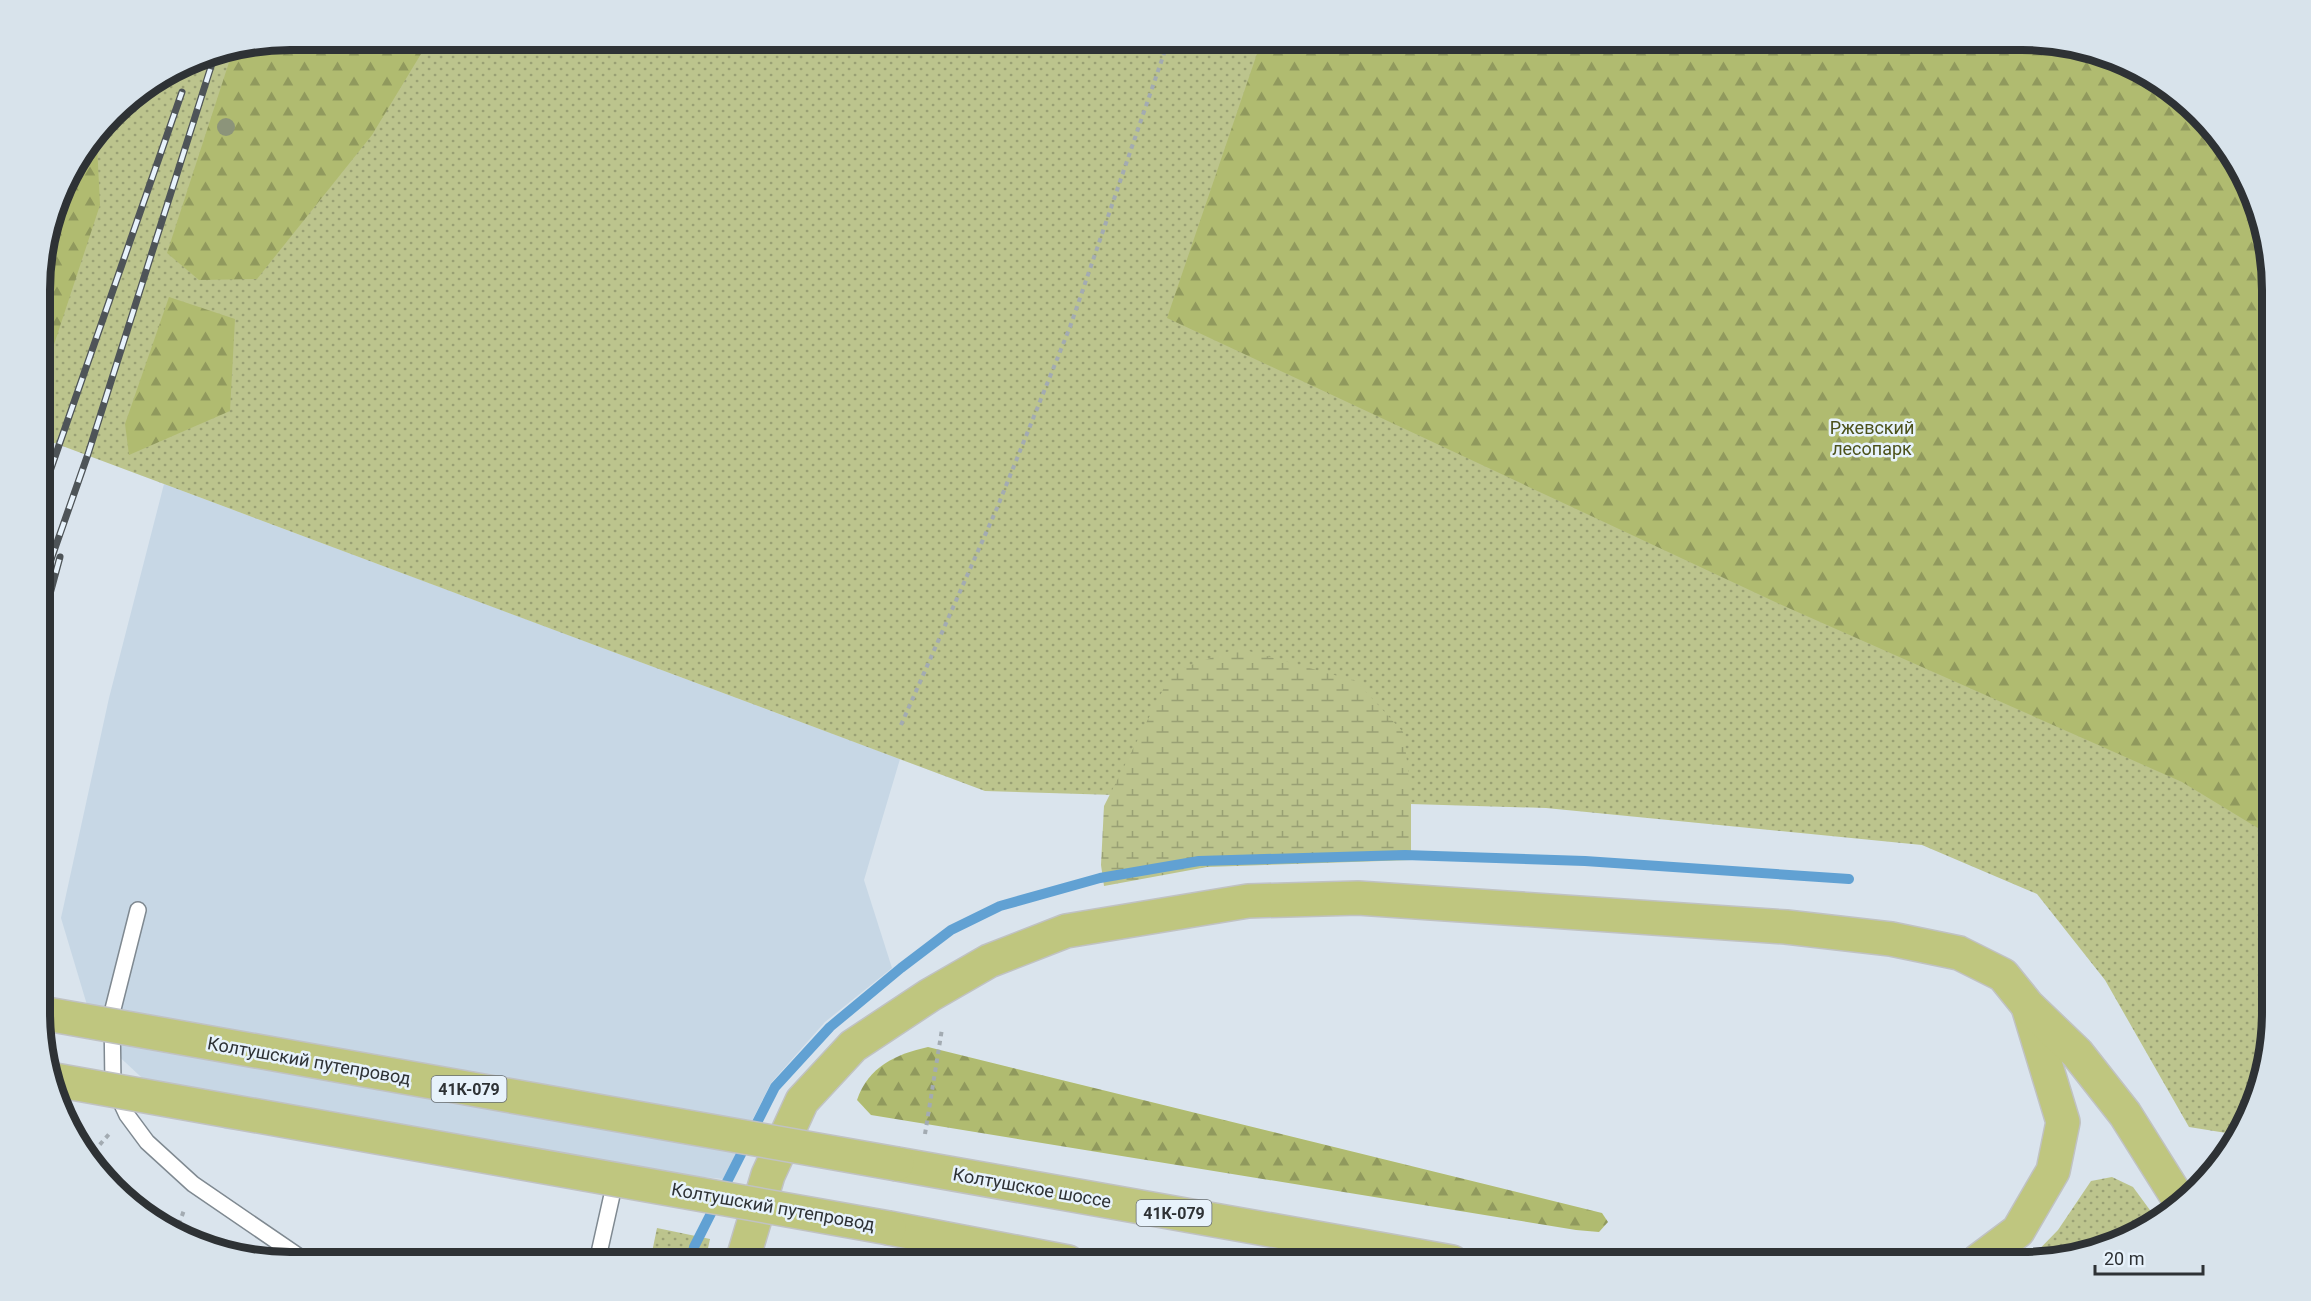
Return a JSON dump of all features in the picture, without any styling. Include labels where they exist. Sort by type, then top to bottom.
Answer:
[{"type":"main road","points":[[745,1252],[768,1175],[802,1101],[853,1046],[930,995],[989,961],[1066,931],[1248,901],[1358,898],[1786,927],[1891,939],[1959,953],[2002,975],[2028,1006],[2077,1053],[2125,1114],[2176,1195]]},
{"type":"main road","points":[[1991,1252],[2018,1231],[2053,1171],[2064,1122],[2028,1006]]},
{"type":"main road","name":"Колтушский путепровод","points":[[50,1016],[897,1164]]},
{"type":"main road","name":"Колтушский путепровод","points":[[60,1081],[1015,1252]]},
{"type":"main road","name":"Колтушское шоссе","points":[[897,1164],[1395,1252]]},
{"type":"lane","points":[[138,910],[112,1013],[113,1085],[127,1115],[147,1142],[193,1184],[292,1252]]},
{"type":"lane","points":[[599,1252],[618,1168]]},
{"type":"path","points":[[243,54],[288,50]]},
{"type":"path","points":[[901,725],[997,508],[1070,327],[1165,50]]},
{"type":"path","points":[[925,1137],[943,1022]]},
{"type":"shaded area","points":[[164,484],[900,759],[864,880],[892,968],[825,1022],[771,1083],[723,1179],[225,1129],[155,1090],[96,1035],[61,918],[109,698]]},
{"type":"green space","name":"Ржевский лесопарк","points":[[274,50],[2037,50],[2068,54],[2098,62],[2127,74],[2155,90],[2180,109],[2202,131],[2221,156],[2237,184],[2249,213],[2257,243],[2262,290],[2262,1011],[2257,1058],[2249,1088],[2228,1133],[2189,1127],[2105,980],[2037,894],[1922,845],[1546,808],[985,791],[50,441],[50,274],[54,243],[68,198],[90,156],[109,131],[131,109],[156,90],[184,74],[213,62],[243,54]]},
{"type":"green space","points":[[274,50],[423,50],[372,135],[257,279],[199,280],[167,253],[231,57]]},
{"type":"green space","points":[[1258,50],[2037,50],[2068,54],[2098,62],[2127,74],[2155,90],[2180,109],[2212,144],[2237,184],[2249,213],[2257,243],[2262,290],[2262,831],[2182,782],[1784,606],[1167,318]]},
{"type":"green space","points":[[97,147],[100,205],[50,357],[50,274],[54,243],[62,213],[74,184]]},
{"type":"green space","points":[[169,297],[235,319],[230,411],[129,455],[125,424]]},
{"type":"green space","points":[[1238,648],[1356,681],[1403,732],[1411,791],[1411,860],[1207,867],[1104,886],[1101,865],[1104,806],[1172,672]]},
{"type":"green space","points":[[928,1047],[1602,1213],[1608,1222],[1599,1232],[1576,1230],[871,1115],[857,1100],[868,1079],[894,1058]]},
{"type":"green space","points":[[2112,1177],[2133,1187],[2152,1213],[2127,1227],[2098,1239],[2068,1247],[2038,1251],[2058,1230],[2091,1181]]},
{"type":"green space","points":[[657,1228],[710,1239],[707,1252],[652,1252]]},
{"type":"waterway","points":[[693,1252],[775,1087],[830,1027],[901,968],[951,930],[1000,906],[1100,878],[1199,861],[1405,855],[1585,861],[1849,879]]},
{"type":"railway","points":[[50,562],[88,454],[212,62]]},
{"type":"railway","points":[[50,471],[182,92]]},
{"type":"railway","points":[[50,594],[60,557]]}]
